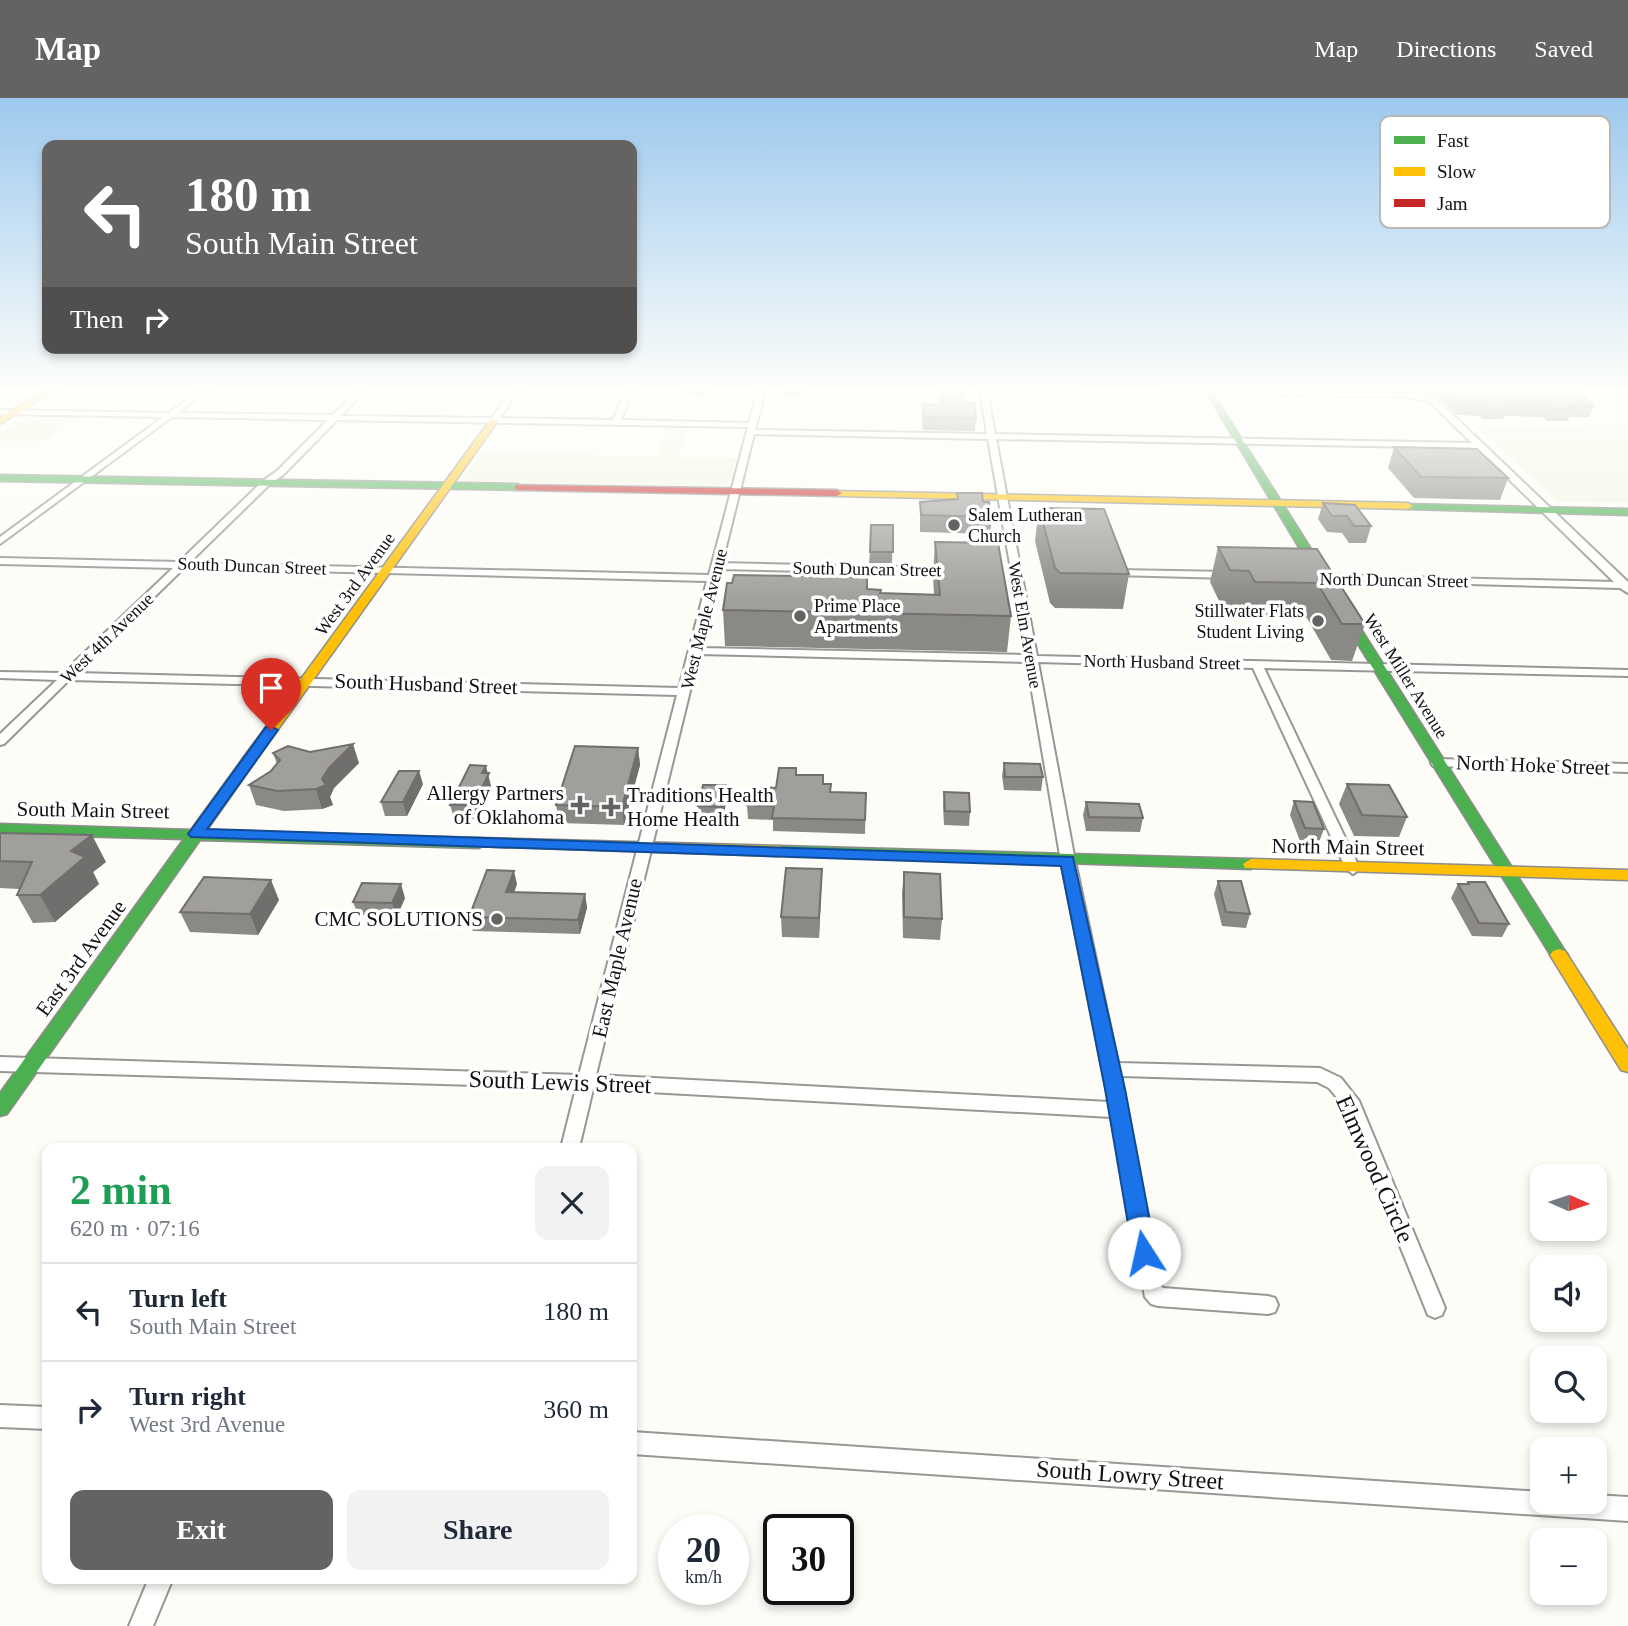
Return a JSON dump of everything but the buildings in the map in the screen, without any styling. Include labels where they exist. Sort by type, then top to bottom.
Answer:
[{"type":"main road","name":"West 3rd Avenue","points":[[196,834],[466,459]]},
{"type":"main road","name":"West Miller Avenue","points":[[1250,459],[1325,587],[1628,1065]]},
{"type":"main road","points":[[0,478],[1002,496],[1628,512]]},
{"type":"main road","name":"South Main Street","points":[[0,829],[1068,861]]},
{"type":"main road","name":"East 3rd Avenue","points":[[0,1108],[196,834]]},
{"type":"main road","name":"North Main Street","points":[[1068,861],[1628,875]]},
{"type":"street","points":[[0,541],[110,459]]},
{"type":"street","name":"West 4th Avenue","points":[[0,741],[293,459]]},
{"type":"street","name":"West Maple Avenue","points":[[644,849],[745,459]]},
{"type":"street","name":"West Elm Avenue","points":[[995,459],[1068,861],[1154,1295],[1268,1305]]},
{"type":"street","points":[[1494,459],[1626,587]]},
{"type":"street","name":"South Duncan Street","points":[[0,561],[714,578]]},
{"type":"street","name":"South Duncan Street","points":[[718,566],[958,571]]},
{"type":"street","points":[[1003,572],[1016,572]]},
{"type":"street","points":[[1118,572],[1243,575]]},
{"type":"street","name":"North Duncan Street","points":[[1325,587],[1626,587]]},
{"type":"street","name":"North Husband Street","points":[[695,651],[1628,673]]},
{"type":"street","points":[[1257,664],[1353,869]]},
{"type":"street","name":"South Husband Street","points":[[0,675],[685,692]]},
{"type":"street","name":"North Hoke Street","points":[[1437,763],[1628,768]]},
{"type":"street","name":"East Maple Avenue","points":[[571,1143],[644,849]]},
{"type":"street","name":"South Lewis Street","points":[[0,1064],[587,1082],[1119,1110]]},
{"type":"street","name":"Elmwood Circle","points":[[1111,1069],[1320,1075],[1335,1083],[1350,1101],[1435,1308]]},
{"type":"street","points":[[0,1416],[42,1418]]},
{"type":"street","name":"South Lowry Street","points":[[637,1443],[1628,1509]]},
{"type":"street","points":[[141,1626],[158,1584]]},
{"type":"green space","points":[[476,459],[736,459],[729,484],[716,486],[470,481],[462,478]]},
{"type":"green space","points":[[1512,459],[1628,459],[1628,503],[1557,501]]},
{"type":"traffic: fast","points":[[1250,459],[1319,571]]},
{"type":"traffic: fast","points":[[0,478],[518,487]]},
{"type":"traffic: fast","points":[[1408,506],[1628,512]]},
{"type":"traffic: fast","points":[[1346,615],[1559,955]]},
{"type":"traffic: fast","points":[[0,1108],[249,760]]},
{"type":"traffic: fast","points":[[0,829],[479,843]]},
{"type":"traffic: fast","points":[[780,851],[1251,864]]},
{"type":"traffic: slow","points":[[249,760],[466,459]]},
{"type":"traffic: slow","points":[[837,493],[1408,506]]},
{"type":"traffic: slow","points":[[479,843],[780,851]]},
{"type":"traffic: slow","points":[[1251,864],[1628,875]]},
{"type":"traffic: slow","points":[[1559,955],[1628,1065]]},
{"type":"traffic: jam","points":[[518,487],[837,493]]},
{"type":"place","name":"Salem Lutheran Church","points":[[954,525]]},
{"type":"place","name":"Prime Place Apartments","points":[[800,616]]},
{"type":"place","name":"Stillwater Flats Student Living","points":[[1318,621]]},
{"type":"place","name":"Allergy Partners of Oklahoma","points":[[580,805]]},
{"type":"place","name":"Traditions Health Home Health","points":[[611,807]]},
{"type":"place","name":"CMC SOLUTIONS","points":[[497,919]]},
{"type":"route","points":[[271,730],[196,834],[1068,861],[1115,1089],[1144,1253]]}]
